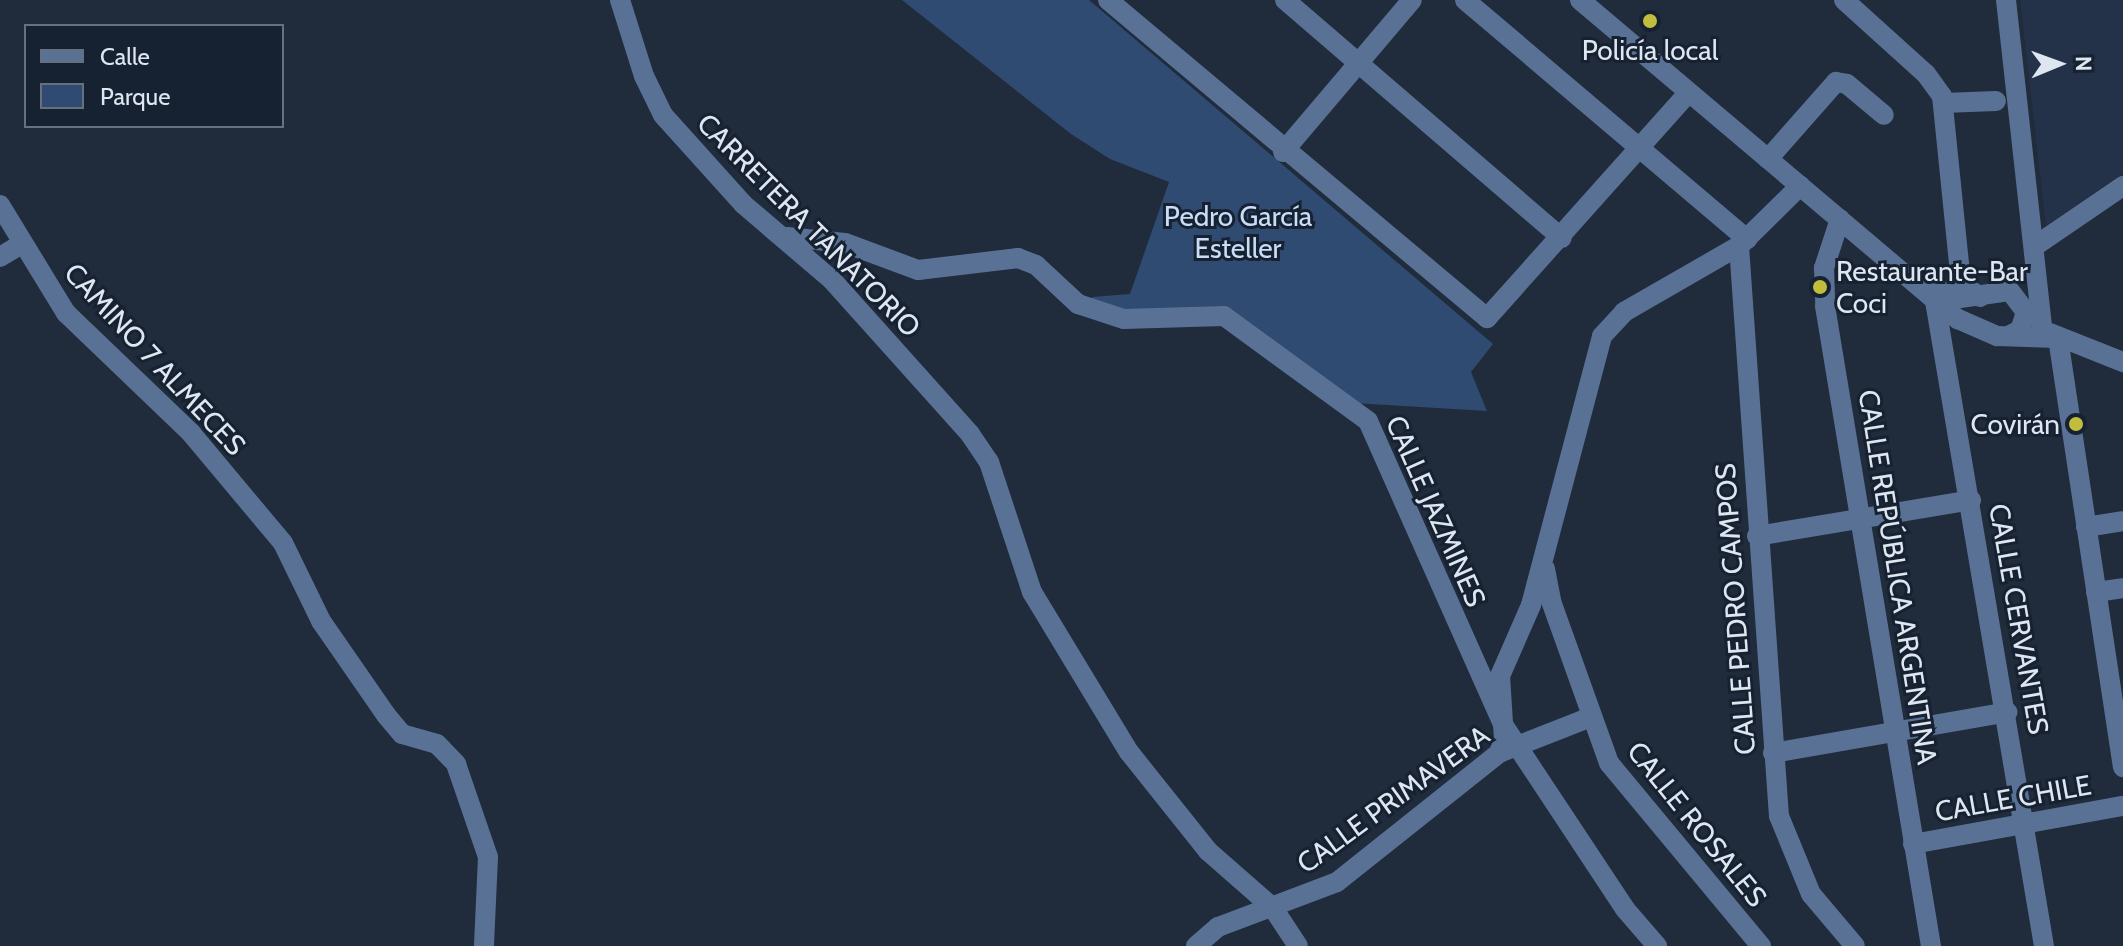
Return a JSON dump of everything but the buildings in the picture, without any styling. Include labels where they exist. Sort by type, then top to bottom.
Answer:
[{"type":"street","name":"CARRETERA TANATORIO","points":[[620,0],[644,76],[663,115],[743,204],[787,237],[970,434],[989,462],[1032,592],[1129,752],[1208,851],[1273,908],[1298,946]]},
{"type":"street","points":[[1108,0],[1283,152],[1488,319],[1688,93]]},
{"type":"street","points":[[1285,0],[1562,238]]},
{"type":"street","points":[[1283,152],[1412,0]]},
{"type":"street","points":[[1465,0],[1743,243]]},
{"type":"street","points":[[1580,0],[1958,319],[2008,336],[2050,332]]},
{"type":"street","points":[[1844,0],[1926,74],[1943,103],[1960,273],[1963,285],[1985,296]]},
{"type":"street","points":[[2006,0],[2035,246],[2037,289],[2050,332],[2096,592],[2115,660],[2123,766]]},
{"type":"street","points":[[1768,159],[1836,82],[1847,84],[1884,115]]},
{"type":"street","points":[[1943,103],[1996,101]]},
{"type":"street","points":[[1504,726],[1499,686],[1508,655],[1528,615],[1578,411],[1607,326],[1743,243],[1800,186]]},
{"type":"street","points":[[2035,246],[2123,186]]},
{"type":"street","name":"CAMINO 7 ALMECES","points":[[0,205],[66,313],[191,433],[283,543],[321,621],[402,734],[437,744],[456,764],[488,857],[484,946]]},
{"type":"street","name":"CALLE REPÚBLICA ARGENTINA","points":[[1840,219],[1824,268],[1825,306],[1931,946]]},
{"type":"street","name":"CALLE JAZMINES","points":[[787,237],[845,243],[918,270],[1018,258],[1036,265],[1078,304],[1124,319],[1173,321],[1216,315],[1234,321],[1368,421],[1475,668],[1504,726],[1508,750],[1625,909],[1657,946]]},
{"type":"street","name":"CALLE PEDRO CAMPOS","points":[[1743,243],[1757,536],[1779,816],[1797,868],[1811,894],[1855,946]]},
{"type":"street","points":[[0,257],[22,244]]},
{"type":"street","points":[[1920,284],[1960,298],[2010,291],[2026,312],[2050,332],[2123,362]]},
{"type":"street","points":[[2008,336],[2020,330],[2037,289]]},
{"type":"street","points":[[1944,353],[1958,319],[1985,296]]},
{"type":"street","points":[[1985,296],[1979,315],[1987,331]]},
{"type":"street","name":"CALLE CERVANTES","points":[[1935,301],[2026,824],[2044,946]]},
{"type":"street","points":[[1757,536],[1971,500]]},
{"type":"street","points":[[2086,527],[2123,521]]},
{"type":"street","name":"CALLE ROSALES","points":[[1546,549],[1547,585],[1556,615],[1591,717],[1615,773],[1761,946]]},
{"type":"street","points":[[2096,592],[2123,588]]},
{"type":"street","points":[[1528,615],[1542,608],[1556,615]]},
{"type":"street","points":[[1475,668],[1508,655]]},
{"type":"street","points":[[1773,753],[2007,712]]},
{"type":"street","name":"CALLE PRIMAVERA","points":[[1196,946],[1218,927],[1337,882],[1508,750],[1591,717]]},
{"type":"street","name":"CALLE CHILE","points":[[1913,844],[2123,806]]},
{"type":"shaded area","points":[[2020,0],[2123,0],[2123,173],[2046,226]]},
{"type":"green space","name":"Pedro García Esteller","points":[[902,0],[1089,0],[1493,344],[1471,372],[1487,411],[1353,403],[1251,327],[1095,306],[1092,297],[1130,294],[1169,182],[1110,159],[1071,134]]},
{"type":"place","name":"Policía local","points":[[1650,21]]},
{"type":"place","name":"Restaurante-Bar Coci","points":[[1820,287]]},
{"type":"place","name":"Covirán","points":[[2076,424]]}]
